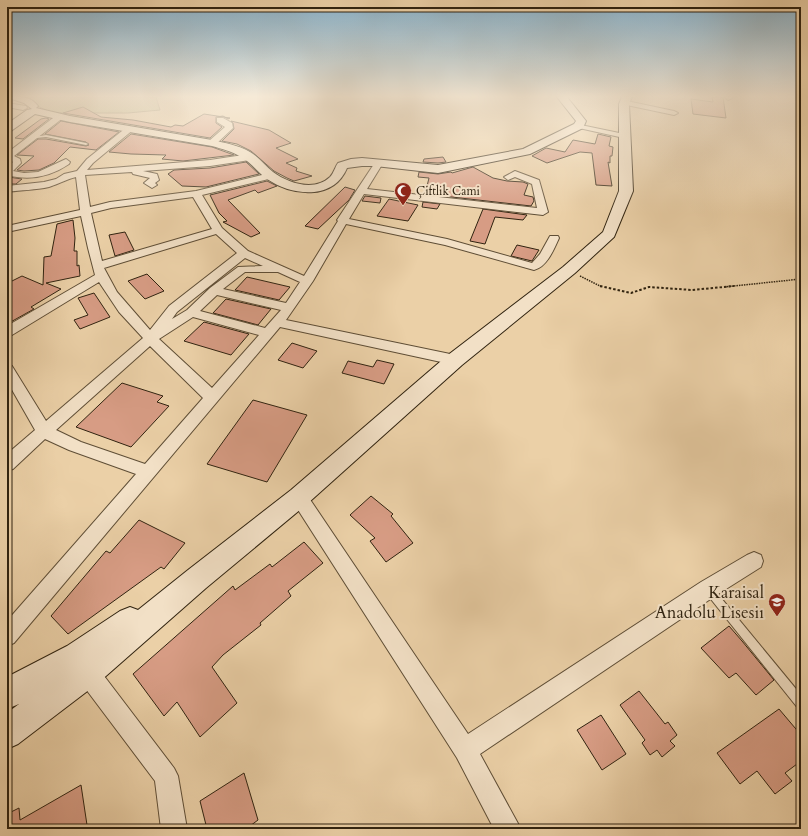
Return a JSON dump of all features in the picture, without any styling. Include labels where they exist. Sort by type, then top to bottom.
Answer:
[{"type":"main road","points":[[171,136],[229,147],[250,157],[270,176],[283,184],[304,188],[321,186],[330,183],[336,178],[342,166],[346,163],[379,163],[426,169],[449,167],[526,152],[559,136]]},
{"type":"main road","points":[[7,733],[87,672],[196,579],[300,497],[455,360],[570,270],[609,234],[626,191],[624,136]]},
{"type":"main road","points":[[7,694],[77,656],[196,579]]},
{"type":"street","points":[[121,136],[90,161],[80,173],[84,212],[100,271],[115,299],[151,338],[213,398]]},
{"type":"street","points":[[212,143],[220,136]]},
{"type":"street","points":[[36,137],[8,156],[17,161],[17,163],[9,170],[9,173],[24,176],[34,175],[54,169],[66,162]]},
{"type":"street","points":[[7,189],[45,185],[59,181],[67,176],[80,173],[210,163],[250,157]]},
{"type":"street","points":[[7,636],[289,308],[307,281],[360,191],[379,163]]},
{"type":"street","points":[[123,170],[154,176],[154,180],[149,183],[152,185]]},
{"type":"street","points":[[360,191],[542,212],[536,182],[515,174],[508,177]]},
{"type":"street","points":[[7,228],[84,212],[110,204],[196,194],[270,176]]},
{"type":"street","points":[[196,194],[218,230],[244,253],[307,281]]},
{"type":"street","points":[[342,220],[447,242],[534,267],[544,255],[554,238]]},
{"type":"street","points":[[7,332],[100,271],[218,230]]},
{"type":"street","points":[[151,338],[173,309],[244,253]]},
{"type":"street","points":[[7,464],[151,338],[192,314],[214,291],[242,269],[280,269]]},
{"type":"street","points":[[214,291],[289,308]]},
{"type":"street","points":[[192,314],[455,360]]},
{"type":"street","points":[[7,369],[44,432],[76,446],[148,472]]},
{"type":"street","points":[[300,497],[465,750],[508,829]]},
{"type":"street","points":[[465,750],[708,589],[754,561]]},
{"type":"street","points":[[87,672],[166,776],[174,829]]},
{"type":"lane","points":[[36,137],[46,136]]},
{"type":"lane","points":[[46,136],[86,144]]},
{"type":"lane","points":[[708,589],[801,703]]},
{"type":"path","points":[[570,270],[587,281],[603,287],[631,292],[649,287],[692,290],[801,279]]},
{"type":"building","points":[[18,136],[27,136],[23,139],[15,138]]},
{"type":"building","points":[[55,136],[114,136],[96,150],[70,147],[54,163],[39,170],[17,170],[34,156],[17,155],[38,139],[86,146],[89,145],[86,142]]},
{"type":"building","points":[[129,136],[144,136],[212,147],[234,155],[183,161],[162,159],[166,155],[109,152]]},
{"type":"building","points":[[198,136],[212,136],[210,138]]},
{"type":"building","points":[[227,136],[279,136],[291,143],[276,148],[298,159],[286,163],[297,168],[296,171],[312,176],[294,181],[274,171],[251,151],[237,144],[222,141]]},
{"type":"building","points":[[597,136],[611,137],[609,146],[613,147],[612,156],[610,156],[610,163],[608,162],[612,186],[596,185],[592,153],[580,152],[547,163],[532,156],[546,148],[565,152],[573,140],[595,144]]},
{"type":"building","points":[[443,157],[446,162],[423,162],[424,159]]},
{"type":"building","points":[[246,162],[259,174],[206,187],[182,186],[168,174],[174,170],[210,168]]},
{"type":"building","points":[[473,167],[493,178],[528,184],[524,195],[533,197],[534,201],[531,206],[425,194],[429,178],[418,177],[419,172],[438,174],[452,173]]},
{"type":"building","points":[[7,178],[22,179],[16,184],[7,184]]},
{"type":"building","points":[[267,181],[277,186],[258,193],[255,190],[228,200],[260,233],[251,237],[223,222],[227,221],[219,213],[210,195]]},
{"type":"building","points":[[345,187],[355,190],[349,200],[318,229],[305,226]]},
{"type":"building","points":[[365,196],[381,198],[380,203],[362,201]]},
{"type":"building","points":[[389,199],[418,205],[408,221],[377,216]]},
{"type":"building","points":[[423,202],[440,204],[437,209],[422,207]]},
{"type":"building","points":[[483,209],[527,215],[523,220],[495,217],[485,244],[470,241]]},
{"type":"building","points":[[73,220],[75,238],[74,251],[77,251],[77,266],[79,265],[80,276],[46,283],[61,289],[31,307],[34,309],[7,324],[7,280],[12,281],[22,276],[43,285],[44,257],[51,256],[57,224]]},
{"type":"building","points":[[125,232],[134,250],[115,256],[109,235]]},
{"type":"building","points":[[517,245],[539,250],[532,261],[511,256]]},
{"type":"building","points":[[147,274],[164,291],[145,299],[128,281]]},
{"type":"building","points":[[247,277],[290,287],[279,300],[235,290]]},
{"type":"building","points":[[94,293],[110,317],[80,329],[74,320],[88,315],[78,298]]},
{"type":"building","points":[[226,299],[271,309],[258,325],[213,313]]},
{"type":"building","points":[[204,322],[249,334],[231,355],[184,341]]},
{"type":"building","points":[[292,343],[317,351],[303,368],[278,360]]},
{"type":"building","points":[[377,360],[394,364],[384,384],[342,373],[348,361],[373,367]]},
{"type":"building","points":[[122,383],[163,396],[157,402],[169,406],[131,447],[76,427]]},
{"type":"building","points":[[253,400],[307,415],[267,482],[207,464]]},
{"type":"building","points":[[371,496],[393,514],[391,516],[413,543],[386,562],[370,541],[375,538],[350,515]]},
{"type":"building","points":[[139,520],[185,543],[164,569],[161,567],[68,634],[51,616],[106,551],[110,553]]},
{"type":"building","points":[[304,542],[323,563],[288,591],[291,596],[260,623],[261,625],[223,655],[212,667],[237,703],[200,737],[177,702],[164,716],[133,674],[233,586],[235,590],[270,564],[272,567]]},
{"type":"building","points":[[729,626],[774,680],[756,695],[736,673],[729,678],[701,648]]},
{"type":"building","points":[[639,691],[665,724],[668,722],[677,735],[670,741],[675,746],[662,757],[657,750],[650,755],[642,743],[645,740],[620,705]]},
{"type":"building","points":[[779,709],[801,735],[801,761],[785,773],[792,781],[775,794],[757,771],[740,784],[717,753]]},
{"type":"building","points":[[601,715],[626,754],[602,770],[577,730]]},
{"type":"building","points":[[244,773],[258,820],[246,829],[207,829],[200,801]]},
{"type":"building","points":[[81,785],[87,825],[81,829],[7,829],[7,814],[19,808],[20,820]]},
{"type":"place","name":"Çiftlik Cami","points":[[403,206]]},
{"type":"place","name":"Karaisal Anadolu Lisesiı","points":[[777,617]]}]
